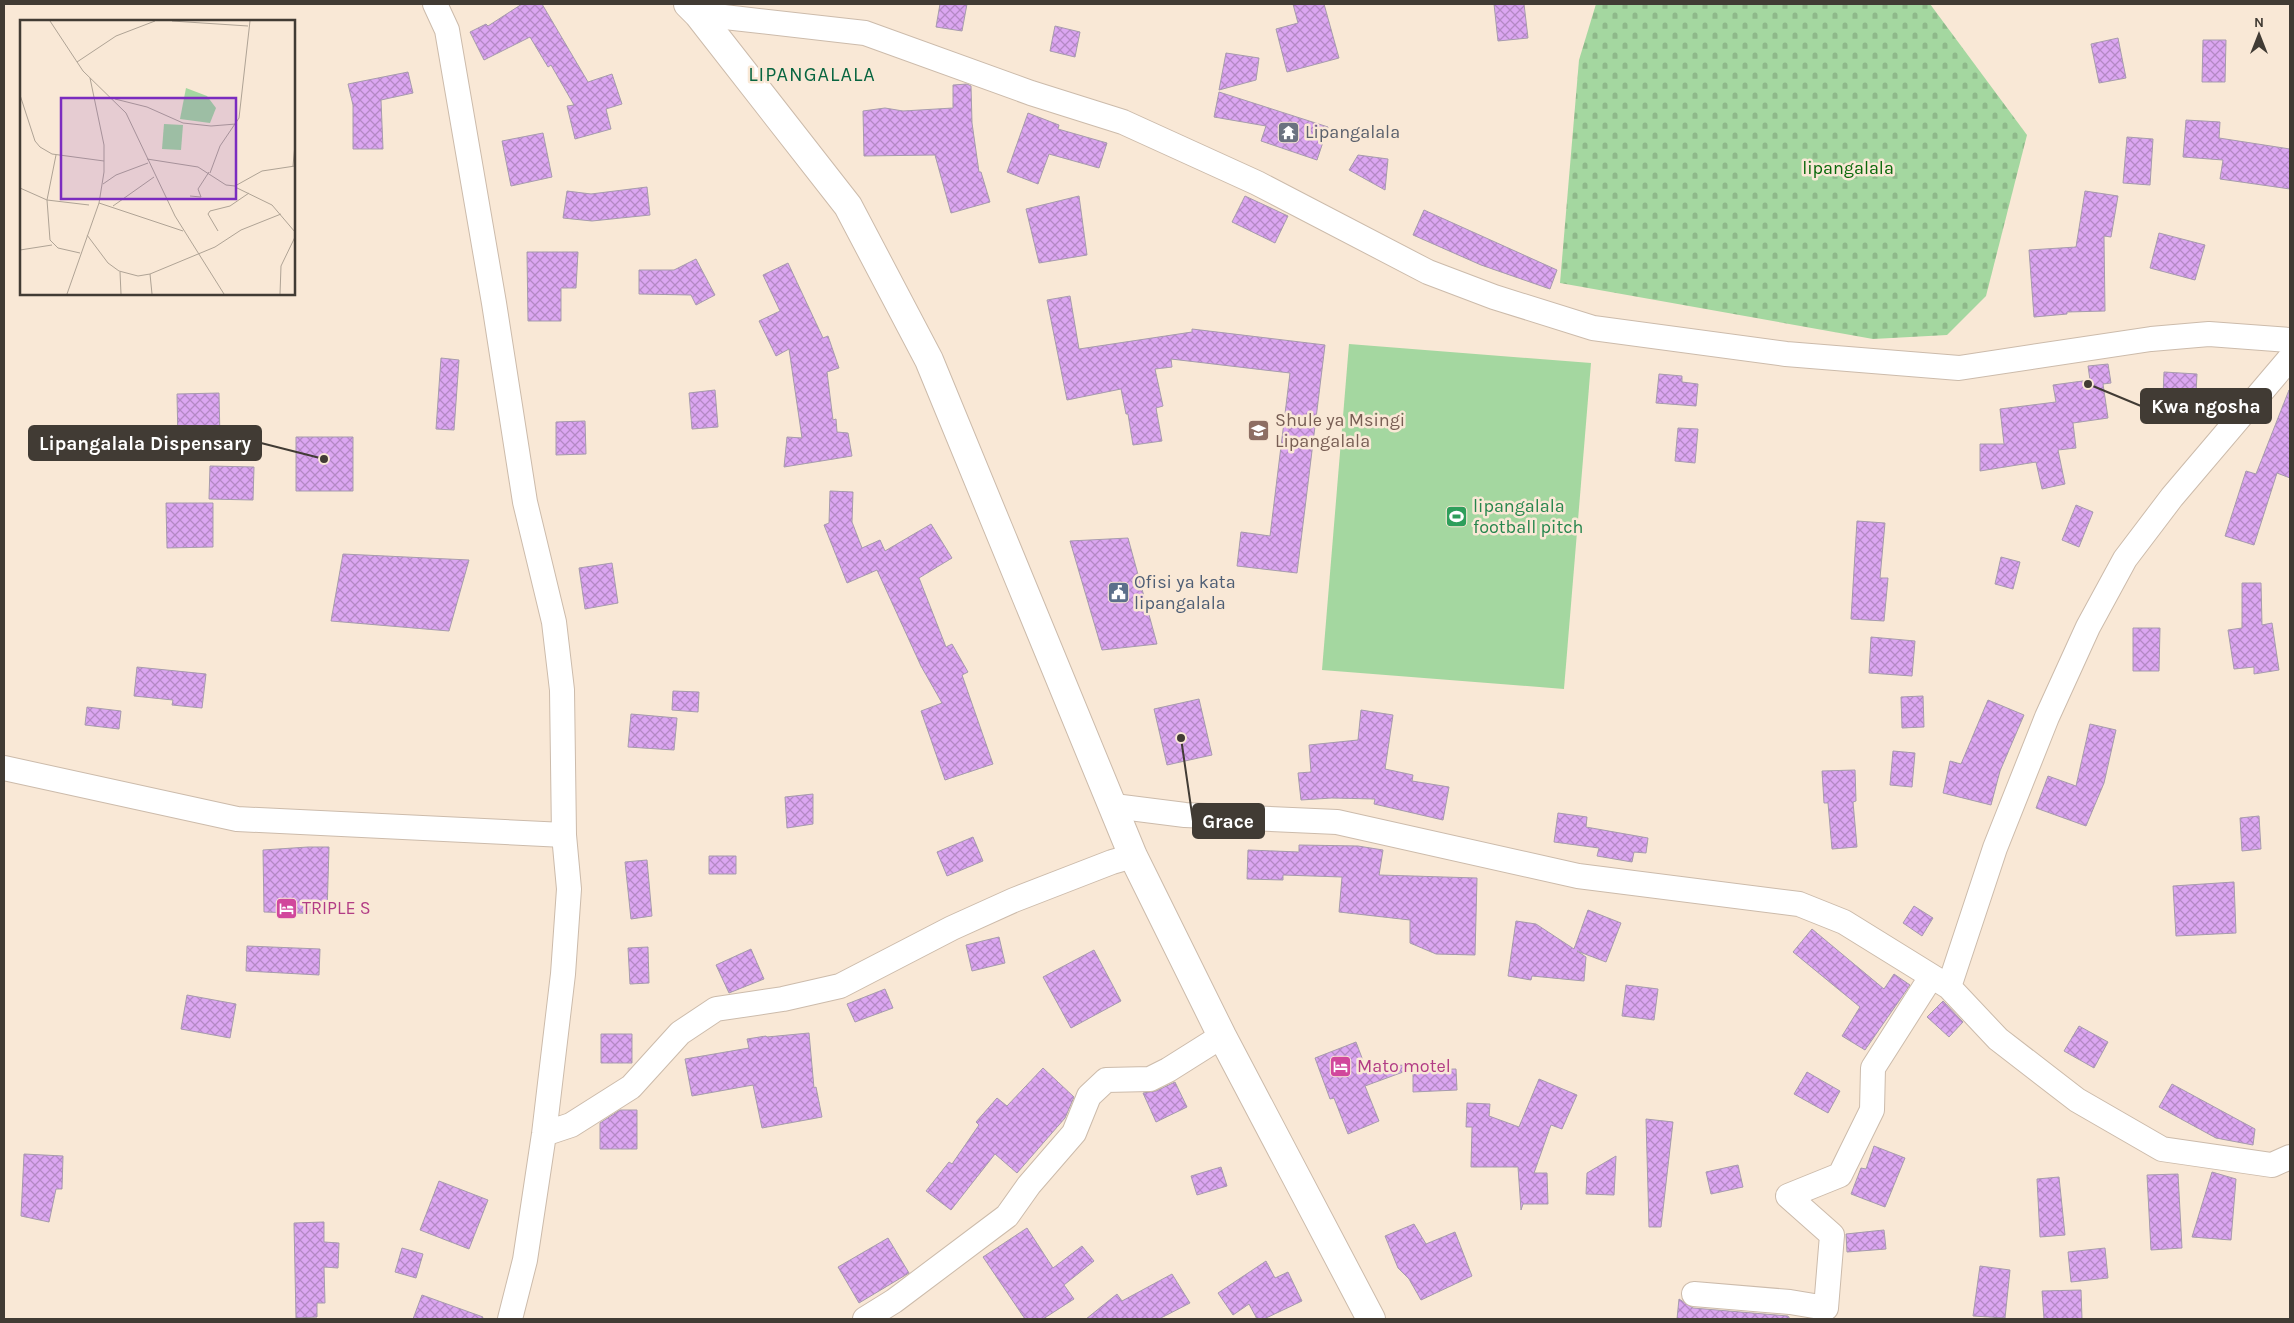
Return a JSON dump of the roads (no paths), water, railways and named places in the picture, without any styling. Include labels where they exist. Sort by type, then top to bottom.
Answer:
[{"type":"main road","points":[[693,9],[848,206],[929,360],[1133,856],[1222,1036],[1371,1319]]},
{"type":"street","points":[[435,4],[447,30],[494,303],[525,502],[554,622],[562,690],[564,835],[569,889],[563,974],[544,1134],[525,1260],[510,1319]]},
{"type":"street","points":[[693,9],[864,33],[1031,93],[1123,122],[1257,183],[1428,272],[1494,297],[1593,328],[1786,354],[1959,368],[2150,339],[2209,334],[2290,340]]},
{"type":"street","points":[[1694,1294],[1790,1302],[1826,1308],[1832,1235],[1788,1196],[1840,1175],[1872,1110],[1873,1068],[1940,982],[2047,717],[2088,627],[2125,559],[2172,497],[2290,358]]},
{"type":"street","points":[[4,768],[238,819],[564,835]]},
{"type":"street","points":[[1114,806],[1186,815],[1337,822],[1578,876],[1799,904],[1844,922],[1940,982],[1998,1039],[2069,1094],[2162,1149],[2284,1164]]},
{"type":"street","points":[[544,1134],[571,1125],[631,1087],[680,1033],[716,1009],[783,999],[840,986],[952,928],[1014,900],[1112,862],[1133,856]]},
{"type":"street","points":[[865,1319],[894,1301],[1007,1216],[1029,1185],[1074,1133],[1089,1096],[1106,1080],[1150,1079],[1168,1070],[1222,1036]]},
{"type":"place","name":"Lipangalala","points":[[1289,132]]},
{"type":"place","name":"Kwa ngosha","points":[[2088,384]]},
{"type":"place","name":"Shule ya Msingi Lipangalala","points":[[1259,430]]},
{"type":"place","name":"Lipangalala Dispensary","points":[[324,459]]},
{"type":"place","name":"lipangalala football pitch","points":[[1457,516]]},
{"type":"place","name":"Ofisi ya kata lipangalala","points":[[1118,592]]},
{"type":"place","name":"Grace","points":[[1181,738]]},
{"type":"place","name":"TRIPLE S","points":[[286,908]]},
{"type":"place","name":"Mato motel","points":[[1341,1066]]},
{"type":"district","name":"LIPANGALALA","points":[[812,74]]},
{"type":"park label","name":"lipangalala","points":[[1848,168]]}]
